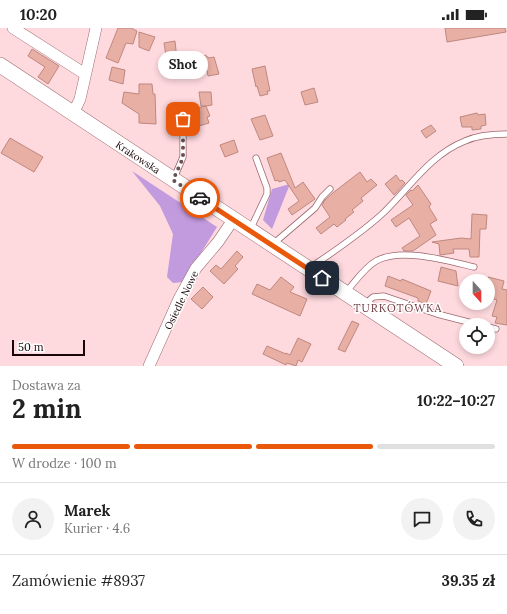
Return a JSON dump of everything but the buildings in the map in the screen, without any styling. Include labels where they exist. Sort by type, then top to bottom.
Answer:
[{"type":"main road","name":"Krakowska","points":[[0,65],[272,246],[456,366]]},
{"type":"street","points":[[13,28],[85,74]]},
{"type":"street","points":[[73,114],[80,100],[96,28]]},
{"type":"street","name":"Osiedle Nowe","points":[[149,366],[179,299],[196,268],[218,242],[233,220]]},
{"type":"lane","points":[[173,180],[183,158],[183,119],[191,112]]},
{"type":"lane","points":[[310,271],[317,263],[381,215],[429,164],[450,148],[466,140],[486,135],[507,134]]},
{"type":"lane","points":[[249,230],[267,194],[256,158]]},
{"type":"lane","points":[[272,246],[315,208],[322,197],[330,189]]},
{"type":"lane","points":[[345,294],[376,261],[392,256],[435,258],[474,267]]},
{"type":"lane","points":[[364,306],[373,297],[384,296],[437,314],[459,320]]},
{"type":"shaded area","points":[[132,171],[217,227],[183,282],[173,283],[167,277],[173,234],[160,206]]},
{"type":"shaded area","points":[[290,184],[272,229],[263,220],[272,189]]},
{"type":"way so far","points":[[183,119],[183,158],[173,180],[200,198]]},
{"type":"place","name":"Shot","points":[[183,119]]},
{"type":"district","name":"TURKOTÓWKA","points":[[398,308]]},
{"type":"route","points":[[200,198],[322,278]]}]
